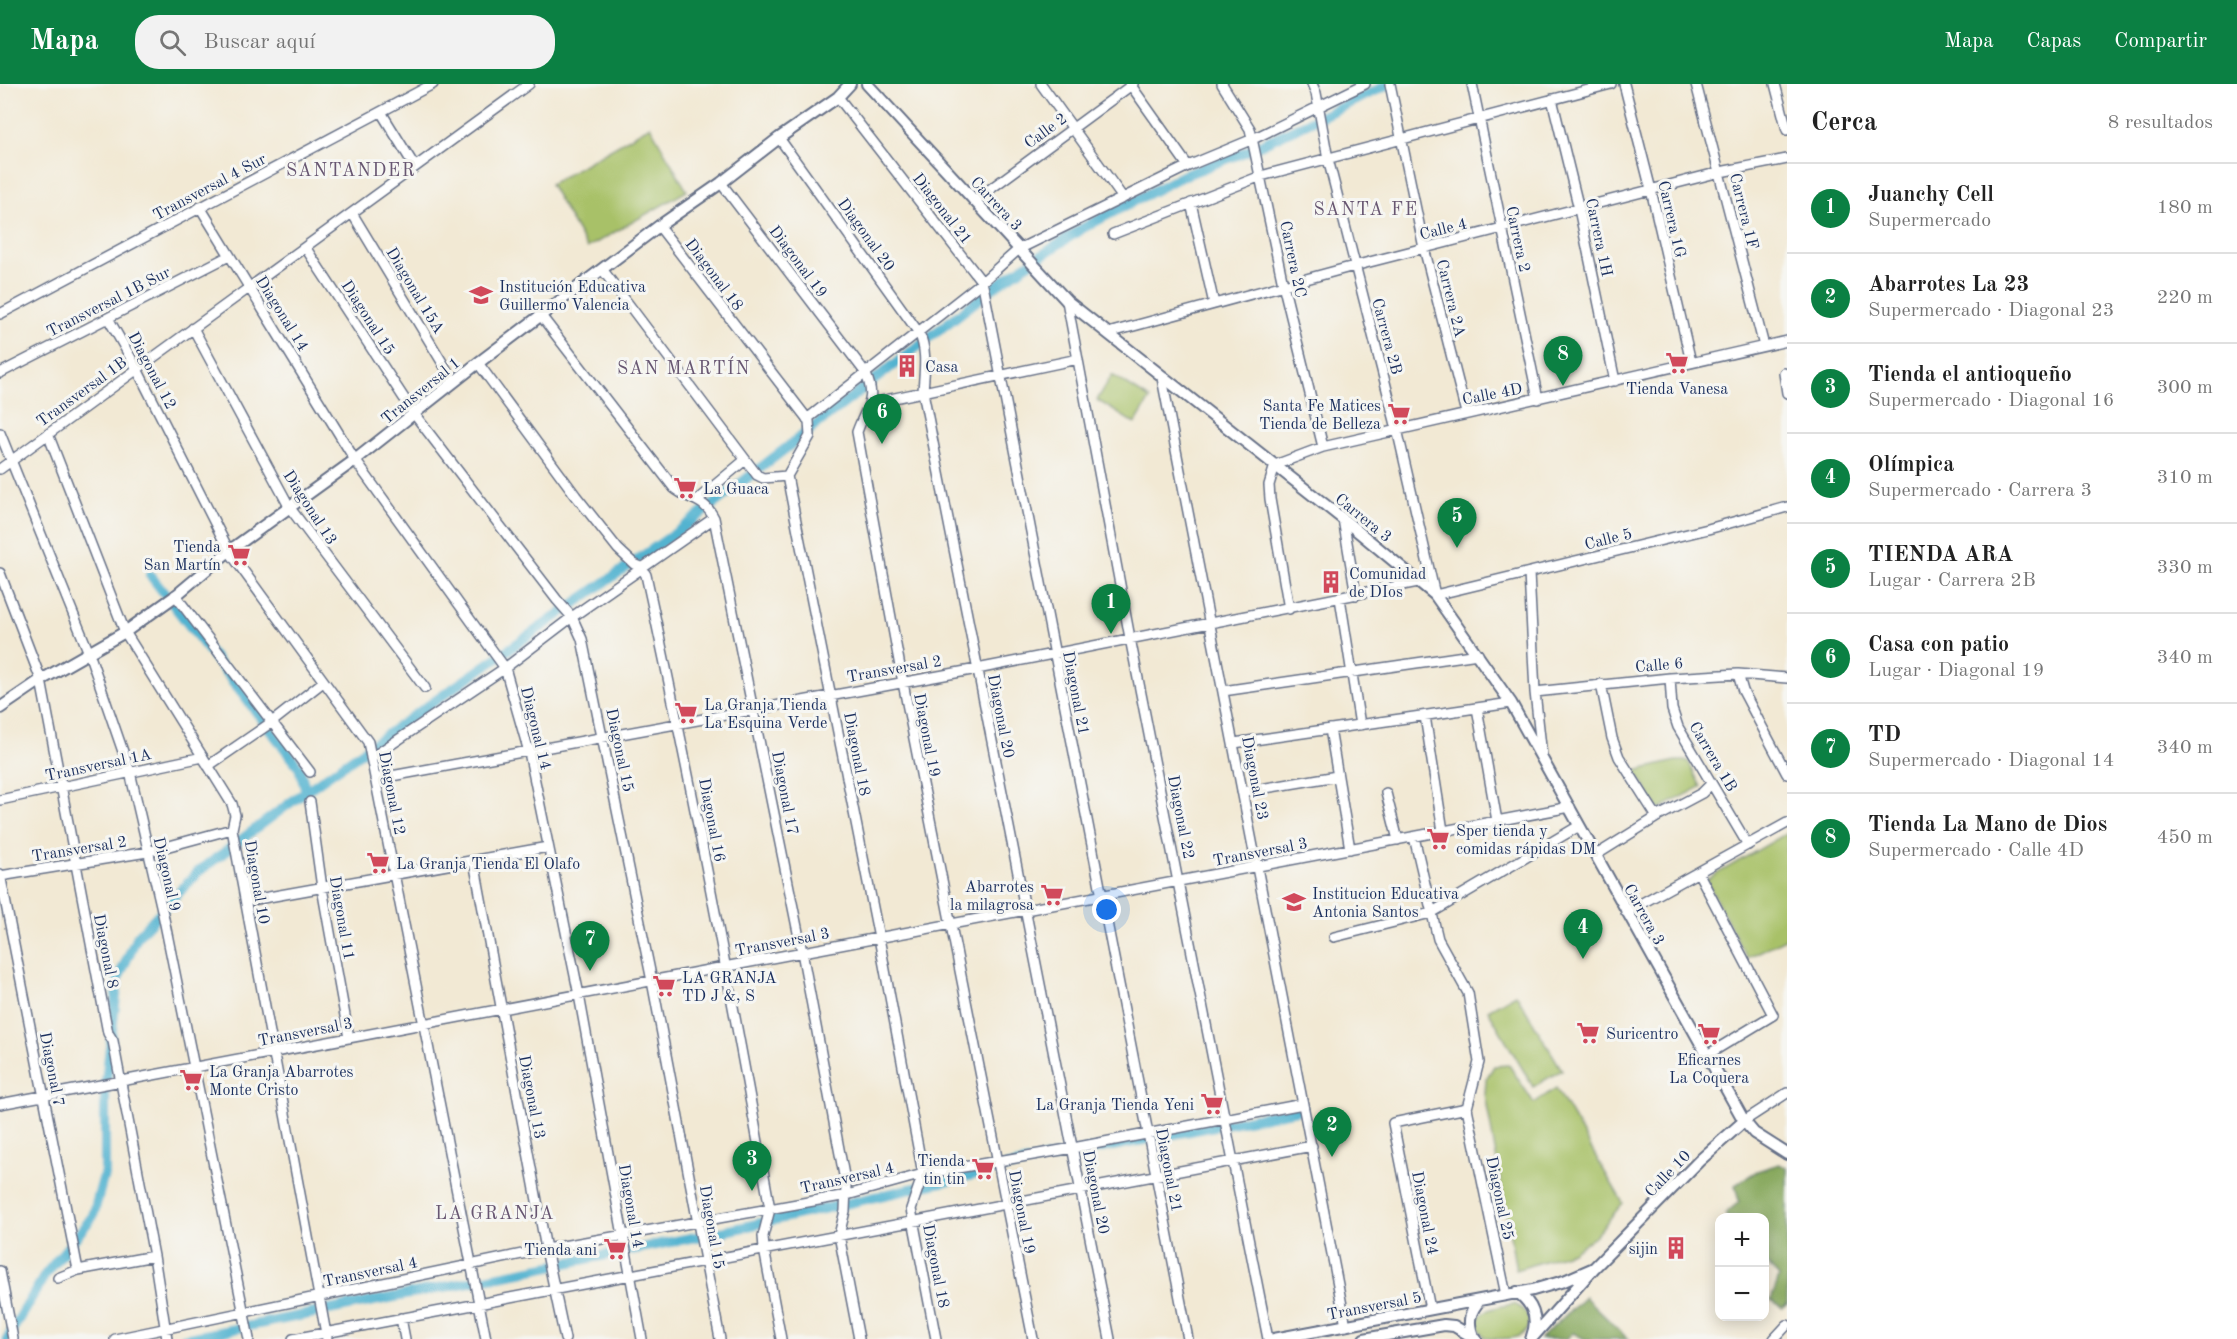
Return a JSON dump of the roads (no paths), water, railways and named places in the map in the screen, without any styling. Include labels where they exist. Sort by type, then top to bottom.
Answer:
[{"type":"street","name":"Transversal 4 Sur","points":[[0,314],[433,84]]},
{"type":"street","name":"Transversal 1B","points":[[0,469],[529,84]]},
{"type":"street","name":"Transversal 1","points":[[0,708],[41,680],[125,632],[161,606],[229,551],[415,415],[478,363],[659,226],[838,97],[850,84]]},
{"type":"street","name":"Carrera 3","points":[[867,84],[1067,301],[1343,519],[1435,595],[1511,704],[1744,1121],[1754,1133],[1787,1154]]},
{"type":"street","points":[[1041,84],[1123,198]]},
{"type":"street","points":[[1131,84],[1188,166]]},
{"type":"street","name":"Calle 2","points":[[974,201],[1131,84]]},
{"type":"street","name":"Carrera 2C","points":[[1222,84],[1245,119],[1253,141],[1283,285],[1323,447]]},
{"type":"street","name":"Carrera 2B","points":[[1312,84],[1319,107],[1328,159],[1397,429],[1435,595]]},
{"type":"street","points":[[602,269],[757,475],[763,478],[787,476],[810,436],[808,420],[866,374],[921,337],[1021,251],[1188,166],[1253,141],[1365,84]]},
{"type":"street","name":"Carrera 2A","points":[[1390,84],[1424,248],[1466,413]]},
{"type":"street","name":"Carrera 2","points":[[1472,84],[1538,399]]},
{"type":"street","points":[[1113,234],[1261,176],[1611,84]]},
{"type":"street","name":"Carrera 1G","points":[[1624,84],[1691,362]]},
{"type":"street","name":"Carrera 1F","points":[[1696,84],[1764,346]]},
{"type":"street","points":[[1775,84],[1787,130]]},
{"type":"street","name":"Diagonal 21","points":[[838,97],[983,286],[1188,1339]]},
{"type":"street","name":"Carrera 1H","points":[[1552,99],[1579,209],[1615,381]]},
{"type":"street","points":[[381,112],[415,167]]},
{"type":"street","name":"Diagonal 20","points":[[779,138],[921,337],[925,356],[922,392],[1110,1339]]},
{"type":"street","name":"Calle 4","points":[[1108,333],[1501,228],[1720,172],[1787,159]]},
{"type":"street","name":"Diagonal 19","points":[[721,183],[866,374],[871,388],[871,403],[857,432],[903,683],[1033,1339]]},
{"type":"street","points":[[1191,203],[1214,304]]},
{"type":"street","name":"Diagonal 14","points":[[201,207],[355,460],[505,668],[529,752],[579,994],[642,1339]]},
{"type":"street","name":"Diagonal 15A","points":[[352,213],[454,382]]},
{"type":"street","name":"Diagonal 18","points":[[659,226],[808,420]]},
{"type":"street","name":"Diagonal 15","points":[[305,247],[415,415],[570,614],[582,639],[652,981],[720,1339]]},
{"type":"street","name":"Transversal 1B Sur","points":[[0,372],[229,256]]},
{"type":"street","name":"Diagonal 22","points":[[1067,301],[1130,638],[1268,1339]]},
{"type":"street","name":"Diagonal 17","points":[[542,316],[674,488],[682,495],[700,501],[713,515],[802,952],[847,1198],[838,1235],[859,1339]]},
{"type":"street","name":"Diagonal 12","points":[[108,318],[137,369],[229,551],[368,742],[486,1339]]},
{"type":"street","name":"Diagonal 13","points":[[194,328],[290,508],[425,688]]},
{"type":"street","name":"Calle 4D","points":[[1275,465],[1323,447],[1397,429],[1787,341]]},
{"type":"street","points":[[871,403],[1078,358]]},
{"type":"street","name":"Diagonal 16","points":[[478,363],[618,549],[638,565],[646,575],[727,967],[769,1212],[763,1236],[764,1249],[781,1339]]},
{"type":"street","points":[[1784,373],[1787,393]]},
{"type":"street","name":"Diagonal 23","points":[[1162,378],[1346,1326]]},
{"type":"street","name":"Diagonal 9","points":[[0,433],[89,653],[130,772],[163,914],[248,1339]]},
{"type":"street","name":"Diagonal 10","points":[[48,434],[125,632],[232,804],[235,815],[232,829],[326,1333]]},
{"type":"street","points":[[700,501],[747,462]]},
{"type":"street","points":[[1275,465],[1269,485],[1270,499],[1289,609]]},
{"type":"street","name":"Diagonal 18","points":[[787,476],[879,938],[922,1178],[911,1209],[936,1339]]},
{"type":"street","name":"Calle 5","points":[[1435,595],[1787,507]]},
{"type":"street","points":[[370,756],[505,668],[570,614],[713,515]]},
{"type":"street","points":[[1343,519],[1356,595]]},
{"type":"street","name":"Diagonal 8","points":[[0,573],[41,680],[110,1037],[116,1082],[154,1256],[166,1335]]},
{"type":"street","points":[[1529,573],[1535,692],[1542,757]]},
{"type":"street","name":"Transversal 2","points":[[375,779],[903,683],[1418,582]]},
{"type":"street","points":[[174,596],[310,772]]},
{"type":"street","points":[[1340,598],[1360,725]]},
{"type":"street","points":[[1223,691],[1478,654]]},
{"type":"street","points":[[1738,674],[1751,709],[1787,772]]},
{"type":"street","name":"Calle 6","points":[[1535,692],[1601,684],[1738,674],[1787,678]]},
{"type":"street","name":"Carrera 1B","points":[[1670,678],[1672,709],[1678,727],[1748,845]]},
{"type":"street","points":[[208,766],[272,722],[323,682]]},
{"type":"street","points":[[1601,684],[1612,738],[1619,757],[1657,817]]},
{"type":"street","points":[[1234,743],[1511,704]]},
{"type":"street","points":[[1477,708],[1497,821]]},
{"type":"street","points":[[1425,716],[1443,831]]},
{"type":"street","points":[[1330,729],[1336,776],[1350,849]]},
{"type":"street","name":"Transversal 1A","points":[[0,800],[203,756]]},
{"type":"street","points":[[1242,792],[1336,776]]},
{"type":"street","points":[[1596,855],[1657,817],[1702,793],[1711,784]]},
{"type":"street","points":[[1386,793],[1398,840]]},
{"type":"street","name":"Diagonal 11","points":[[310,802],[322,888],[349,1038]]},
{"type":"street","name":"Transversal 3","points":[[0,1104],[1570,807]]},
{"type":"street","points":[[1626,912],[1787,823]]},
{"type":"street","points":[[1334,937],[1431,913],[1579,826]]},
{"type":"street","name":"Transversal 2","points":[[0,875],[147,852],[232,829]]},
{"type":"street","points":[[1414,837],[1431,913],[1444,952],[1468,993],[1479,1062],[1467,1108]]},
{"type":"street","points":[[246,901],[548,847]]},
{"type":"street","name":"Diagonal 13","points":[[474,861],[565,1339]]},
{"type":"street","points":[[1698,872],[1773,1015],[1707,1055]]},
{"type":"street","name":"Diagonal 7","points":[[0,875],[78,1270]]},
{"type":"street","name":"Calle 10","points":[[1531,1339],[1594,1268],[1699,1161],[1744,1121],[1787,1094]]},
{"type":"street","name":"Transversal 4","points":[[115,1339],[166,1335],[244,1316],[547,1252],[622,1237],[698,1227],[847,1198],[922,1178],[1226,1122],[1303,1104]]},
{"type":"street","name":"Diagonal 24","points":[[1430,1309],[1393,1123],[1467,1108]]},
{"type":"street","name":"Diagonal 25","points":[[1467,1108],[1511,1293]]},
{"type":"street","points":[[293,1339],[479,1301],[555,1289],[1312,1146]]},
{"type":"street","points":[[58,1278],[78,1270],[154,1256]]},
{"type":"street","name":"Calle 10","points":[[1480,1300],[1549,1286],[1594,1268]]},
{"type":"street","points":[[0,1271],[13,1339]]},
{"type":"street","points":[[1511,1293],[1526,1299],[1532,1308],[1535,1319],[1531,1339]]},
{"type":"street","points":[[1475,1339],[1470,1329],[1469,1318],[1473,1308],[1480,1300]]},
{"type":"street","name":"Transversal 5","points":[[1274,1339],[1480,1300]]},
{"type":"street","points":[[401,1318],[405,1339]]},
{"type":"street","name":"Transversal 5","points":[[1364,1339],[1444,1324],[1454,1326],[1475,1339]]},
{"type":"street","points":[[1774,1339],[1787,1325]]},
{"type":"waterway","points":[[7,1339],[45,1275],[93,1216],[105,1171],[105,1090],[118,979],[137,937],[198,872],[306,791],[684,527],[1001,282],[1083,228],[1180,177],[1247,151],[1390,84]]},
{"type":"waterway","points":[[150,575],[299,767],[306,791]]},
{"type":"waterway","points":[[184,1339],[726,1231],[1025,1163],[1302,1109]]},
{"type":"place","name":"Institución Educativa Guillermo Valencia","points":[[481,295]]},
{"type":"place","name":"Tienda Vanesa","points":[[1677,363]]},
{"type":"place","name":"Casa","points":[[907,366]]},
{"type":"place","name":"Tienda La Mano de Dios","points":[[1563,386]]},
{"type":"place","name":"Santa Fe Matices Tienda de Belleza","points":[[1399,414]]},
{"type":"place","name":"Casa con patio","points":[[882,444]]},
{"type":"place","name":"La Guaca","points":[[685,488]]},
{"type":"place","name":"TIENDA ARA","points":[[1457,548]]},
{"type":"place","name":"Tienda San Martín","points":[[239,555]]},
{"type":"place","name":"Comunidad de DIos","points":[[1331,582]]},
{"type":"place","name":"Juanchy Cell","points":[[1111,634]]},
{"type":"place","name":"La Granja Tienda La Esquina Verde","points":[[686,713]]},
{"type":"place","name":"Sper tienda y comidas rápidas DM","points":[[1438,839]]},
{"type":"place","name":"La Granja Tienda El Olafo","points":[[378,863]]},
{"type":"place","name":"Abarrotes la milagrosa","points":[[1052,895]]},
{"type":"place","name":"Institucion Educativa Antonia Santos","points":[[1294,902]]},
{"type":"place","name":"Olímpica","points":[[1583,959]]},
{"type":"place","name":"TD","points":[[590,971]]},
{"type":"place","name":"LA GRANJA TD J &, S","points":[[664,986]]},
{"type":"place","name":"Suricentro","points":[[1588,1033]]},
{"type":"place","name":"Eficarnes La Coquera","points":[[1709,1034]]},
{"type":"place","name":"La Granja Abarrotes Monte Cristo","points":[[191,1080]]},
{"type":"place","name":"La Granja Tienda Yeni","points":[[1212,1104]]},
{"type":"place","name":"Abarrotes La 23","points":[[1332,1157]]},
{"type":"place","name":"Tienda tin tin","points":[[983,1169]]},
{"type":"place","name":"Tienda el antioqueño","points":[[752,1191]]},
{"type":"place","name":"sijin","points":[[1676,1248]]},
{"type":"place","name":"Tienda ani","points":[[615,1249]]},
{"type":"district","name":"SANTANDER","points":[[351,170]]},
{"type":"district","name":"SANTA FE","points":[[1366,209]]},
{"type":"district","name":"SAN MARTÍN","points":[[684,368]]},
{"type":"district","name":"LA GRANJA","points":[[495,1213]]}]
